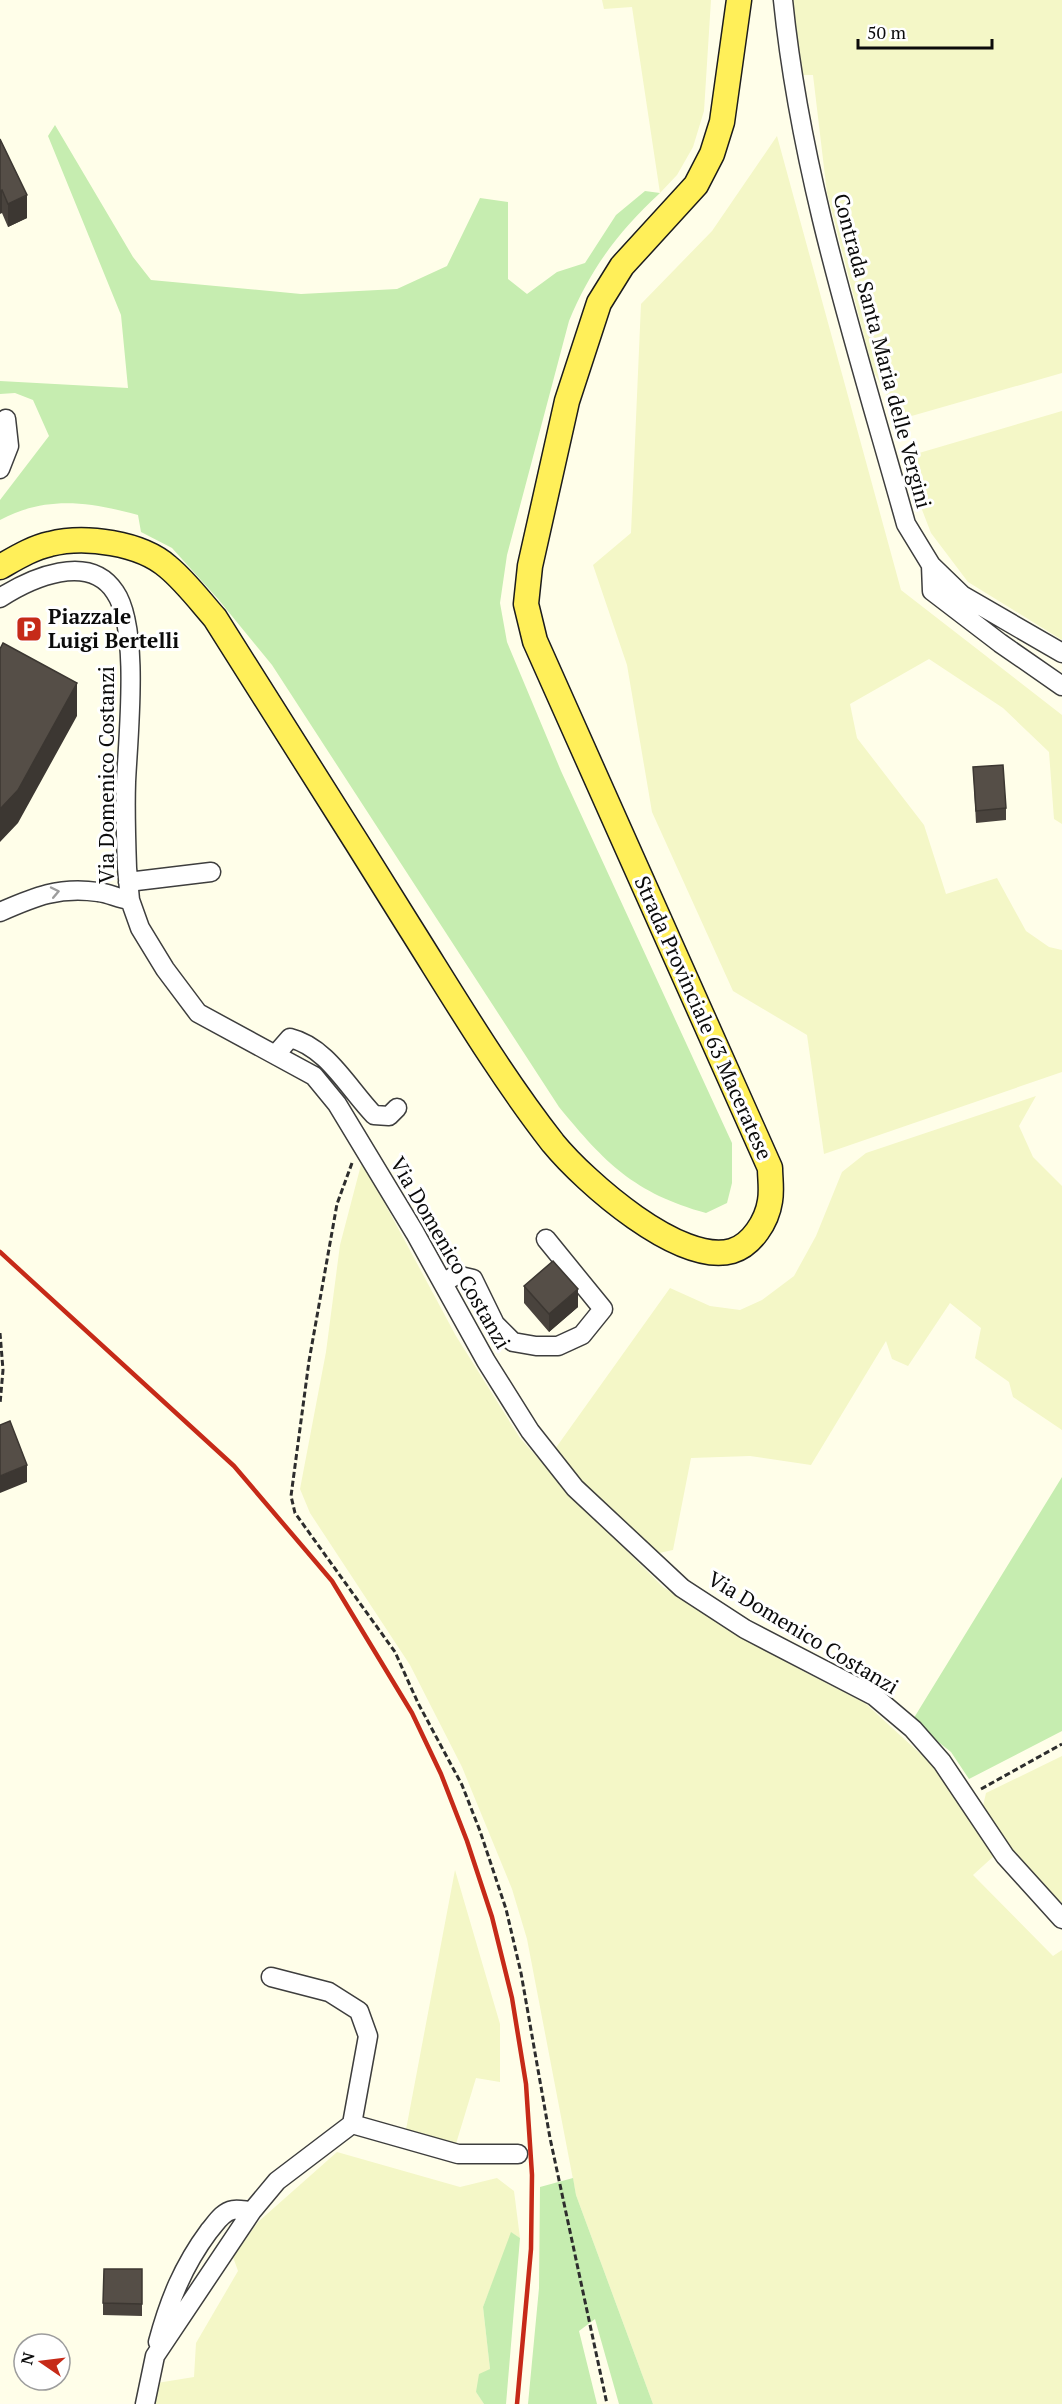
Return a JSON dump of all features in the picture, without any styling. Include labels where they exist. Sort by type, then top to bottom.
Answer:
[{"type":"main road","name":"Strada Provinciale 63 Maceratese","points":[[0,567],[50,543],[98,542],[146,554],[167,566],[215,618],[487,1050],[554,1144],[582,1174],[619,1206],[654,1230],[695,1251],[722,1254],[742,1248],[759,1229],[770,1201],[770,1168],[535,641],[526,604],[530,566],[567,401],[598,303],[622,266],[696,185],[712,154],[722,122],[739,0]]},
{"type":"street","name":"Contrada Santa Maria delle Vergini","points":[[783,0],[788,50],[808,163],[906,524],[931,565],[962,595],[1062,653]]},
{"type":"street","points":[[0,469],[9,446],[6,419]]},
{"type":"street","points":[[931,565],[932,591],[1000,644],[1062,686]]},
{"type":"street","name":"Via Domenico Costanzi","points":[[0,598],[30,581],[78,570],[100,578],[115,591],[124,612],[130,654],[126,802],[129,891],[140,927],[165,969],[198,1013],[223,1029],[276,1054],[314,1076],[337,1104],[486,1360],[530,1431],[583,1496],[682,1588],[745,1629],[874,1696],[913,1729],[942,1762],[1005,1856],[1062,1919]]},
{"type":"street","points":[[0,912],[46,894],[71,889],[102,892],[129,891],[211,872]]},
{"type":"street","points":[[276,1054],[290,1038],[306,1041],[321,1053],[374,1115],[389,1116],[397,1108]]},
{"type":"street","points":[[443,1283],[456,1275],[473,1279],[495,1324],[513,1342],[537,1346],[558,1346],[582,1335],[603,1309],[546,1239]]},
{"type":"street","points":[[155,2356],[252,2211],[277,2181],[352,2124],[368,2036],[359,2011],[329,1992],[271,1977]]},
{"type":"street","points":[[352,2124],[458,2154],[518,2154]]},
{"type":"street","points":[[145,2404],[168,2304],[182,2271],[222,2216],[233,2210],[252,2211]]},
{"type":"path","points":[[359,1142],[335,1215],[309,1361],[291,1496],[295,1513],[395,1652],[418,1703],[462,1785],[480,1831],[506,1909],[521,1973],[550,2138],[607,2404]]},
{"type":"path","points":[[0,1333],[3,1370],[0,1404]]},
{"type":"path","points":[[967,1797],[1062,1744]]},
{"type":"green space","points":[[602,0],[711,0],[704,111],[693,147],[677,175],[660,193],[632,7],[604,9]]},
{"type":"green space","points":[[789,0],[1062,0],[1062,373],[901,419],[873,371],[827,193],[813,75],[798,75]]},
{"type":"green space","points":[[55,125],[133,257],[151,280],[301,294],[397,289],[447,266],[480,198],[508,202],[508,279],[527,294],[557,272],[585,263],[616,215],[645,191],[660,193],[631,222],[596,267],[569,321],[507,555],[500,603],[507,642],[561,771],[732,1143],[732,1183],[727,1203],[706,1213],[659,1196],[623,1174],[576,1127],[559,1107],[272,665],[218,599],[172,548],[141,532],[138,515],[85,504],[68,503],[34,507],[0,520],[0,500],[49,436],[33,400],[15,393],[0,394],[0,381],[128,388],[121,315],[48,136]]},
{"type":"green space","points":[[777,136],[901,590],[1062,715],[1062,824],[1054,819],[1049,752],[1003,708],[929,659],[850,704],[857,738],[924,825],[946,894],[997,878],[1026,931],[1049,947],[1062,950],[1062,1072],[824,1154],[807,1035],[733,991],[652,812],[627,665],[593,565],[631,533],[641,304],[712,231]]},
{"type":"green space","points":[[1062,411],[1062,640],[968,582],[931,533],[902,458]]},
{"type":"green space","points":[[1036,1096],[1019,1126],[1033,1157],[1062,1186],[1062,1430],[1013,1397],[1009,1382],[975,1358],[981,1328],[950,1303],[908,1366],[892,1359],[886,1341],[811,1465],[750,1456],[691,1458],[673,1550],[659,1553],[588,1488],[555,1449],[670,1288],[710,1306],[740,1310],[762,1300],[794,1276],[816,1236],[842,1172],[866,1153]]},
{"type":"green space","points":[[362,1161],[456,1336],[520,1438],[569,1493],[663,1587],[799,1669],[865,1703],[937,1769],[995,1855],[973,1875],[1053,1956],[1062,1950],[1062,2404],[653,2404],[576,2195],[527,1939],[512,1889],[462,1767],[410,1665],[310,1513],[300,1489],[326,1352],[340,1245]]},
{"type":"green space","points":[[1062,1477],[1062,1731],[969,1779],[951,1752],[912,1721]]},
{"type":"green space","points":[[1062,1756],[1062,1906],[1023,1866],[983,1806],[986,1793]]},
{"type":"green space","points":[[455,1870],[500,2024],[500,2082],[476,2078],[455,2147],[405,2135]]},
{"type":"green space","points":[[337,2152],[460,2187],[497,2178],[514,2191],[520,2238],[512,2233],[483,2307],[490,2369],[476,2392],[484,2404],[154,2404],[157,2383],[194,2377],[196,2343],[238,2271],[233,2257],[258,2222]]},
{"type":"green space","points":[[573,2178],[576,2195],[653,2404],[619,2404],[595,2319],[579,2331],[597,2404],[528,2404],[539,2288],[540,2187]]},
{"type":"green space","points":[[511,2232],[520,2238],[506,2404],[484,2404],[476,2392],[479,2374],[490,2369],[483,2307]]},
{"type":"building","points":[[0,139],[27,195],[8,204],[2,190],[0,191]]},
{"type":"building","points":[[3,643],[77,683],[18,790],[0,809],[0,649]]},
{"type":"building","points":[[1003,765],[1006,808],[976,811],[973,767]]},
{"type":"building","points":[[553,1261],[578,1289],[549,1314],[524,1286]]},
{"type":"building","points":[[10,1421],[27,1465],[0,1476],[0,1425]]},
{"type":"building","points":[[104,2269],[142,2269],[142,2304],[103,2303]]},
{"type":"railway","points":[[0,1252],[234,1466],[332,1581],[412,1713],[441,1774],[467,1841],[492,1917],[512,1998],[526,2084],[532,2175],[531,2249],[517,2404]]},
{"type":"place","name":"Piazzale Luigi Bertelli","points":[[29,629]]}]
